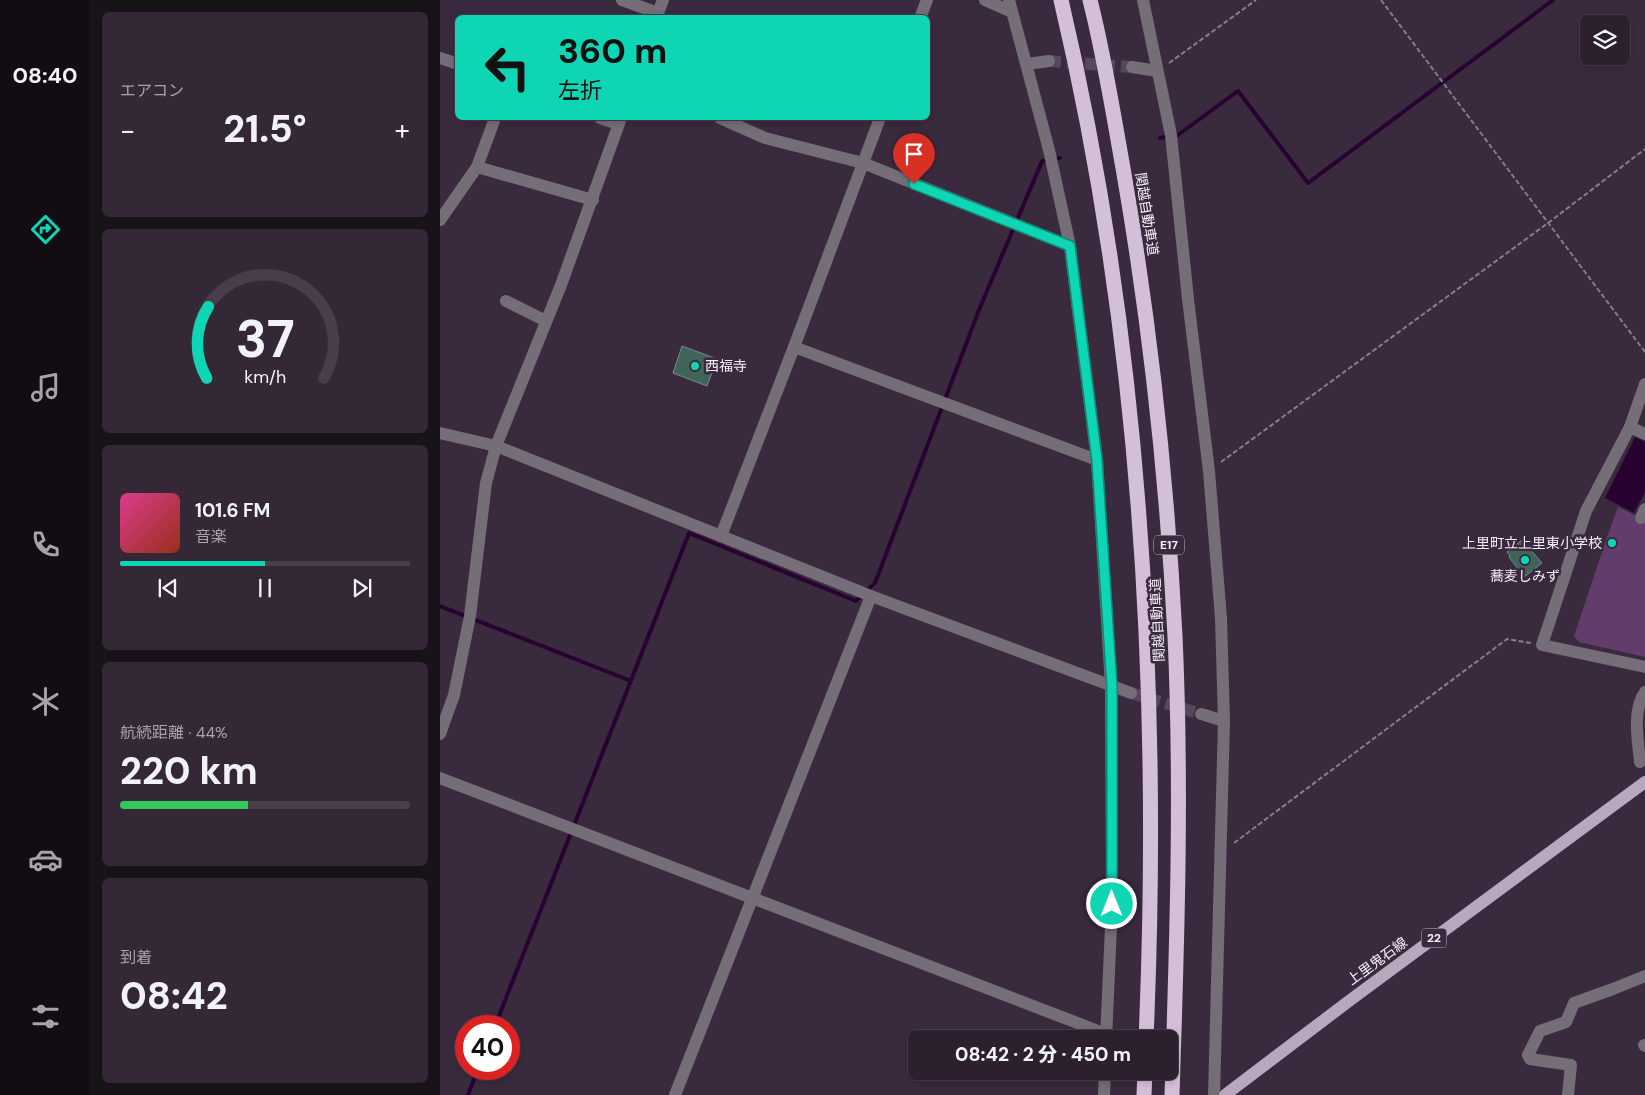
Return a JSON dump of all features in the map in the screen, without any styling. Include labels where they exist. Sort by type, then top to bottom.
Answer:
[{"type":"highway","name":"関越自動車道","points":[[1061,0],[1084,106],[1115,292],[1140,516],[1148,638],[1151,753],[1146,1030]]},
{"type":"highway","name":"関越自動車道","points":[[1090,0],[1112,107],[1143,294],[1157,405],[1168,531],[1175,636],[1178,751],[1178,892],[1172,1095]]},
{"type":"highway","points":[[1144,1095],[1145,1080]]},
{"type":"main road","name":"上里鬼石線","points":[[1225,1095],[1349,1000],[1645,782]]},
{"type":"street","points":[[622,0],[657,15],[663,0]]},
{"type":"street","points":[[921,15],[927,0]]},
{"type":"street","points":[[985,0],[1011,6],[1050,150],[1070,246],[1097,460],[1112,686],[1112,904],[1106,1030]]},
{"type":"street","points":[[1142,0],[1171,135],[1188,299],[1209,471],[1221,618],[1224,721],[1222,852],[1214,1095]]},
{"type":"street","points":[[440,58],[455,63]]},
{"type":"street","points":[[1026,64],[1049,61]]},
{"type":"street","points":[[1132,67],[1158,71]]},
{"type":"street","points":[[440,220],[477,167],[494,120]]},
{"type":"street","points":[[724,120],[765,138],[863,163],[1070,246]]},
{"type":"street","points":[[721,536],[879,120]]},
{"type":"street","points":[[440,734],[454,695],[470,616],[486,483],[496,446],[593,200],[620,121]]},
{"type":"street","points":[[477,167],[593,200]]},
{"type":"street","points":[[506,301],[546,321]]},
{"type":"street","points":[[794,348],[1097,460]]},
{"type":"street","points":[[1645,384],[1630,427],[1586,511],[1542,645],[1645,667]]},
{"type":"street","points":[[1630,427],[1645,434]]},
{"type":"street","points":[[440,433],[496,446],[871,596],[1131,693]]},
{"type":"street","points":[[675,1095],[871,596]]},
{"type":"street","points":[[1640,762],[1638,708],[1645,692]]},
{"type":"street","points":[[1202,714],[1224,721]]},
{"type":"street","points":[[440,778],[1088,1030]]},
{"type":"street","points":[[1568,1095],[1571,1065],[1530,1059],[1528,1055],[1540,1031],[1566,1022],[1574,1003],[1645,976]]},
{"type":"street","points":[[1104,1095],[1105,1080]]},
{"type":"path","points":[[1158,71],[1256,0]]},
{"type":"path","points":[[1382,0],[1645,352]]},
{"type":"path","points":[[1209,471],[1548,223],[1645,149]]},
{"type":"path","points":[[1222,852],[1507,639],[1542,645]]},
{"type":"shaded area","points":[[1635,437],[1645,442],[1645,492],[1634,513],[1605,498]]},
{"type":"shaded area","points":[[1618,507],[1645,520],[1645,657],[1579,642],[1574,636]]},
{"type":"building","name":"西福寺","points":[[682,346],[717,359],[707,386],[673,373]]},
{"type":"building","name":"蕎麦しみず","points":[[1522,540],[1542,563],[1524,577],[1507,552]]},
{"type":"waterway","points":[[1160,138],[1178,135],[1238,91],[1308,183],[1553,0]]},
{"type":"waterway","points":[[866,591],[875,583],[979,310],[1042,161],[1060,158]]},
{"type":"waterway","points":[[499,1015],[689,533],[856,601],[861,596]]},
{"type":"waterway","points":[[440,606],[631,681]]},
{"type":"waterway","points":[[468,1095],[474,1080]]},
{"type":"tunnel","points":[[1049,61],[1132,67]]},
{"type":"tunnel","points":[[1131,693],[1201,714]]},
{"type":"place","name":"西福寺","points":[[695,366]]},
{"type":"place","name":"上里町立上里東小学校","points":[[1612,543]]},
{"type":"place","name":"蕎麦しみず","points":[[1525,560]]},
{"type":"route","points":[[914,184],[1070,246],[1097,460],[1112,686],[1112,904]]}]
